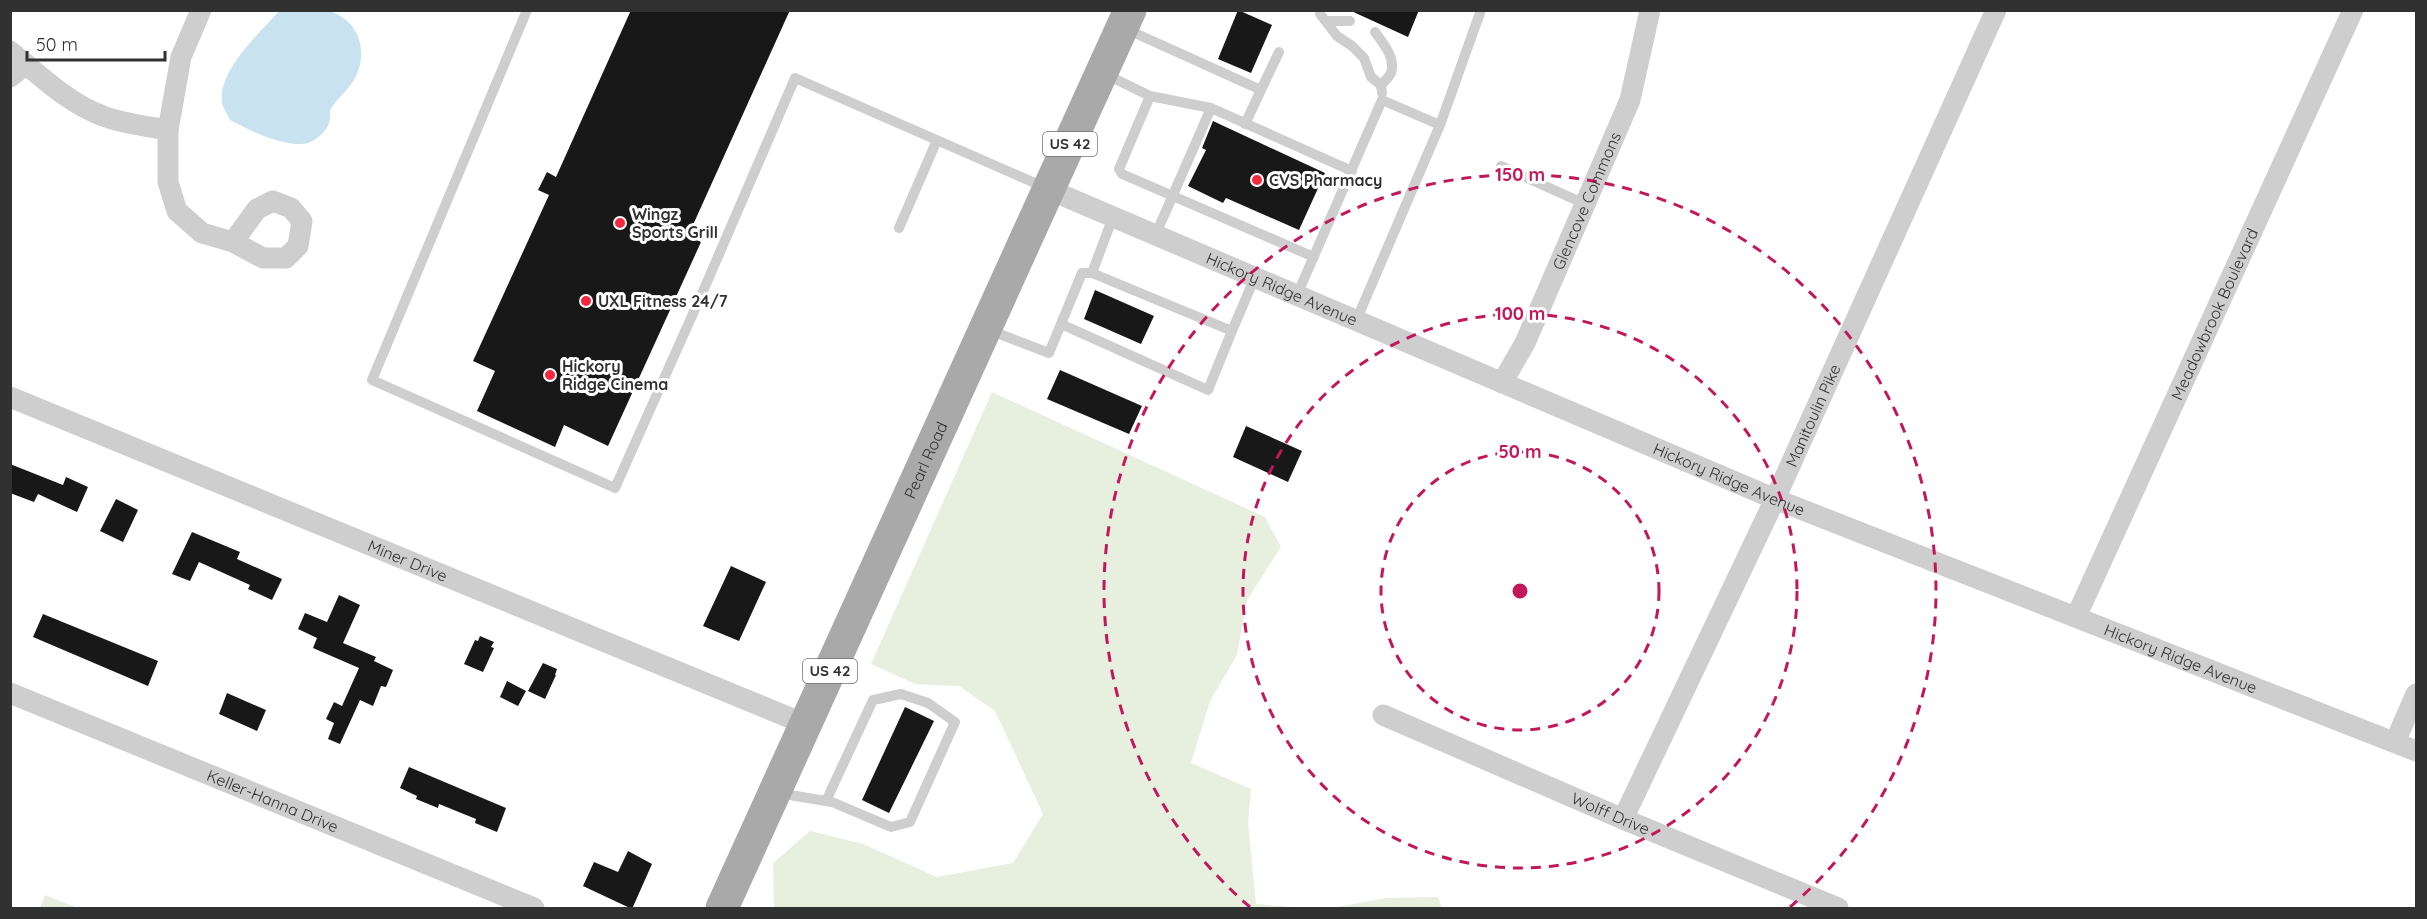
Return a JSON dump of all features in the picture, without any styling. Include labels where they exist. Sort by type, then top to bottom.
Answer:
[{"type":"main road","name":"Pearl Road","points":[[722,909],[1126,19]]},
{"type":"street","points":[[201,10],[181,57],[168,130],[168,182],[177,211],[202,233],[233,242]]},
{"type":"street","name":"Glencove Commons","points":[[1502,383],[1525,343],[1630,100],[1650,10]]},
{"type":"street","name":"Manitoulin Pike","points":[[1623,819],[1688,677],[1775,499],[1996,10]]},
{"type":"street","name":"Meadowbrook Boulevard","points":[[2076,617],[2353,10]]},
{"type":"street","points":[[16,64],[76,103],[102,116],[168,130]]},
{"type":"street","name":"Hickory Ridge Avenue","points":[[1050,190],[1775,499],[2416,751]]},
{"type":"street","name":"Miner Drive","points":[[10,397],[805,724]]},
{"type":"street","name":"Keller-Hanna Drive","points":[[10,693],[534,909]]},
{"type":"street","points":[[2395,742],[2416,694]]},
{"type":"street","name":"Wolff Drive","points":[[1383,715],[1838,909]]},
{"type":"lane","points":[[527,10],[372,380],[615,488],[795,78],[1050,190]]},
{"type":"lane","points":[[1356,321],[1440,125],[1481,10]]},
{"type":"lane","points":[[1321,14],[1350,21]]},
{"type":"lane","points":[[1321,14],[1337,36],[1364,58],[1371,77],[1381,85]]},
{"type":"lane","points":[[1126,19],[1261,90]]},
{"type":"lane","points":[[1297,295],[1382,100],[1381,85],[1391,73],[1391,58],[1386,46],[1375,32]]},
{"type":"lane","points":[[1245,124],[1279,52]]},
{"type":"lane","points":[[1103,73],[1150,96],[1211,108],[1352,171]]},
{"type":"lane","points":[[1150,96],[1119,169],[1122,174],[1314,257]]},
{"type":"lane","points":[[1382,100],[1440,125]]},
{"type":"lane","points":[[1155,236],[1211,108]]},
{"type":"lane","points":[[899,228],[937,140]]},
{"type":"lane","points":[[1501,166],[1585,204]]},
{"type":"lane","points":[[1092,273],[1113,218]]},
{"type":"lane","points":[[986,329],[1049,353],[1082,273],[1092,273],[1232,331]]},
{"type":"lane","points":[[1061,324],[1208,390],[1255,277]]},
{"type":"lane","points":[[774,793],[826,801],[891,827],[910,822],[955,722],[928,703],[901,694],[873,700],[826,801]]},
{"type":"green space","points":[[992,392],[1265,517],[1281,547],[1247,600],[1237,655],[1210,701],[1191,763],[1251,789],[1248,823],[1256,904],[1305,908],[774,908],[773,863],[810,831],[863,844],[937,877],[1013,863],[1043,814],[995,711],[959,686],[915,684],[871,664]]},
{"type":"green space","points":[[45,895],[78,908],[40,908]]},
{"type":"green space","points":[[1438,897],[1442,908],[1331,908],[1387,898]]},
{"type":"water","points":[[280,10],[330,11],[348,22],[359,38],[361,58],[355,78],[332,107],[329,124],[325,131],[308,143],[279,141],[247,129],[230,120],[222,102],[223,90],[233,65]]},
{"type":"building","points":[[631,10],[790,10],[688,236],[701,242],[608,446],[564,425],[555,447],[477,411],[495,371],[473,361],[549,195],[538,190],[547,172],[556,177]]},
{"type":"building","points":[[1238,10],[1272,25],[1251,73],[1218,59]]},
{"type":"building","points":[[1349,10],[1419,10],[1408,37]]},
{"type":"building","name":"CVS Pharmacy","points":[[1213,121],[1325,173],[1299,230],[1226,198],[1223,203],[1188,186],[1206,150],[1202,148]]},
{"type":"building","points":[[1095,290],[1154,316],[1141,344],[1084,319]]},
{"type":"building","points":[[1060,370],[1142,406],[1129,434],[1047,399]]},
{"type":"building","points":[[1246,426],[1302,451],[1288,482],[1233,457]]},
{"type":"building","points":[[10,464],[63,485],[66,477],[88,487],[77,512],[38,494],[34,502],[10,493]]},
{"type":"building","points":[[116,499],[138,510],[123,542],[100,531]]},
{"type":"building","points":[[192,532],[240,552],[237,559],[282,579],[272,600],[248,589],[250,585],[199,562],[190,581],[172,574]]},
{"type":"building","points":[[731,566],[766,582],[739,641],[703,626]]},
{"type":"building","points":[[339,595],[360,605],[343,643],[376,657],[374,661],[393,670],[386,687],[381,686],[373,706],[360,700],[340,744],[328,739],[334,723],[326,719],[334,702],[342,706],[359,668],[313,648],[317,638],[298,629],[305,613],[327,622]]},
{"type":"building","points":[[43,614],[158,661],[148,686],[33,637]]},
{"type":"building","points":[[480,636],[494,642],[491,647],[494,648],[483,672],[464,664],[475,640],[478,641]]},
{"type":"building","points":[[543,663],[557,669],[545,699],[528,691]]},
{"type":"building","points":[[507,681],[526,691],[518,706],[500,697]]},
{"type":"building","points":[[227,693],[266,710],[257,731],[219,714]]},
{"type":"building","points":[[905,707],[934,721],[889,813],[862,800]]},
{"type":"building","points":[[409,767],[506,808],[497,832],[475,823],[476,819],[439,804],[438,808],[416,799],[417,796],[400,788]]},
{"type":"building","points":[[628,851],[652,864],[632,909],[583,886],[594,862],[618,872]]},
{"type":"place","name":"CVS Pharmacy","points":[[1257,180]]},
{"type":"place","name":"Wingz Sports Grill","points":[[620,223]]},
{"type":"place","name":"UXL Fitness 24/7","points":[[586,301]]},
{"type":"place","name":"Hickory Ridge Cinema","points":[[550,375]]}]
